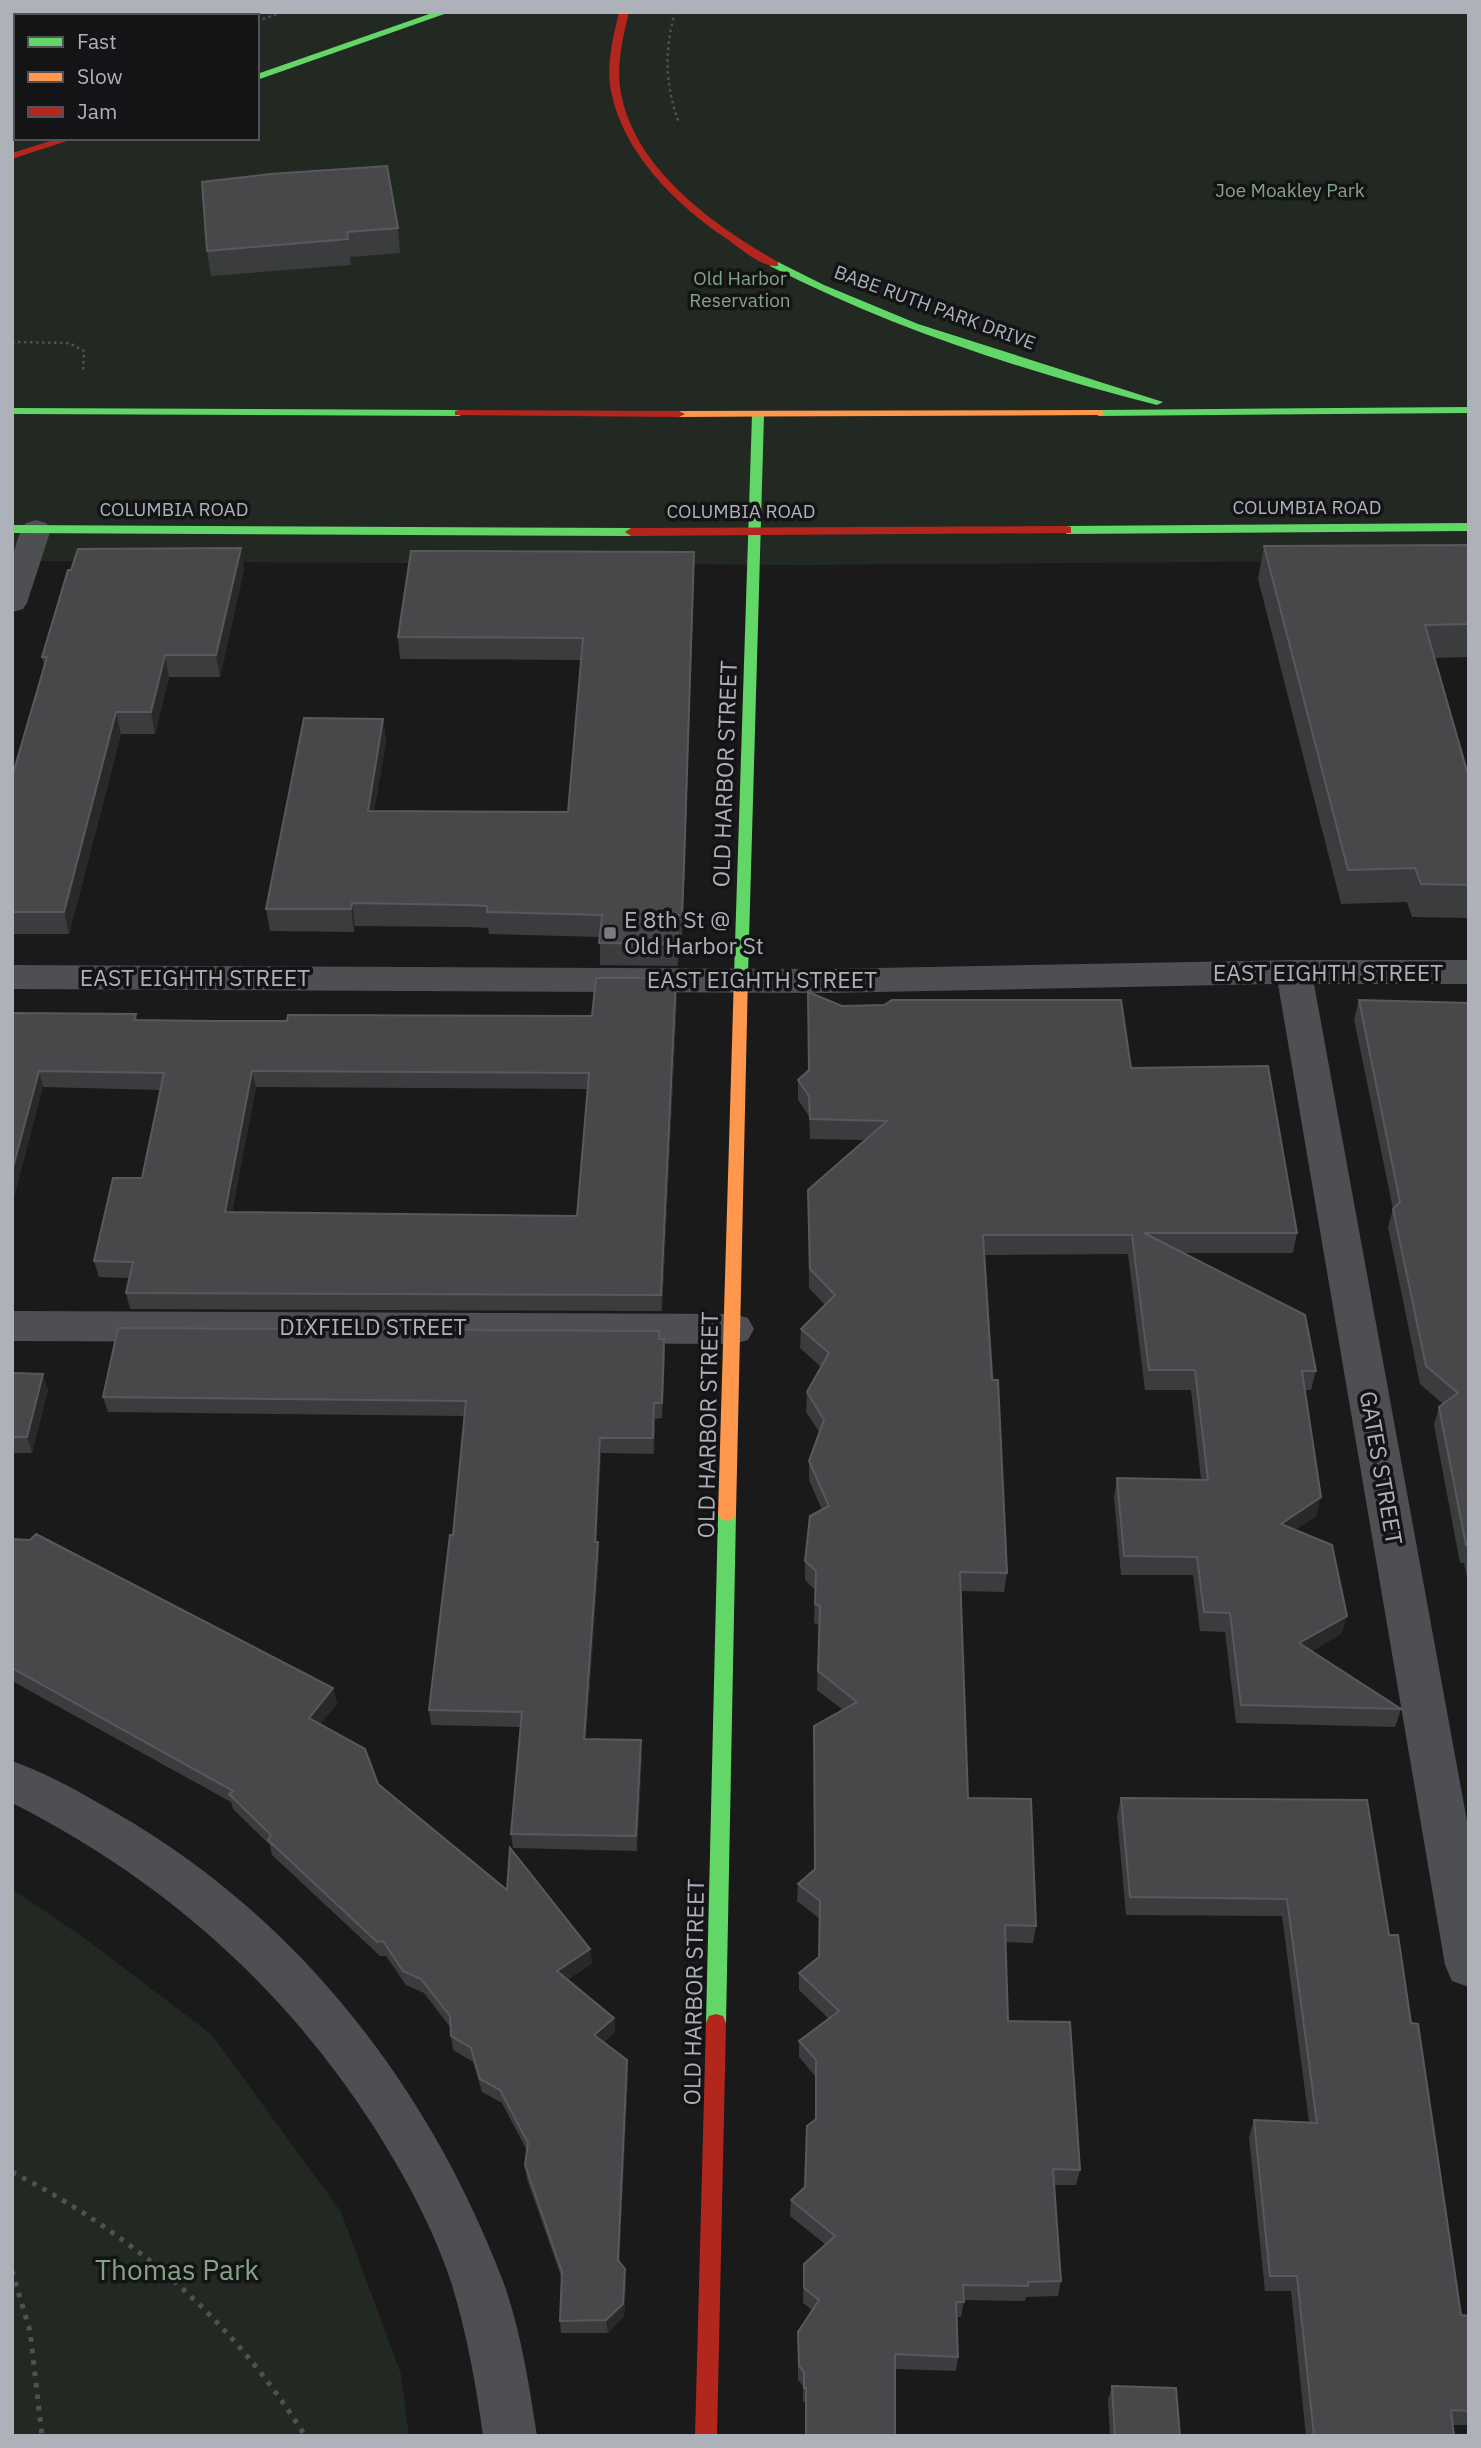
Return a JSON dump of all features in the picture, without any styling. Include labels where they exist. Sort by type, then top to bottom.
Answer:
[{"type":"main road","points":[[259,76],[445,12]]},
{"type":"main road","name":"BABE RUTH PARK DRIVE","points":[[624,12],[614,63],[617,94],[627,125],[646,158],[675,192],[711,222],[767,260],[862,308],[988,351],[1192,413]]},
{"type":"main road","points":[[12,156],[64,140]]},
{"type":"main road","points":[[12,411],[758,415],[1469,411]]},
{"type":"main road","name":"OLD HARBOR STREET","points":[[706,2436],[758,415]]},
{"type":"main road","name":"COLUMBIA ROAD","points":[[24,529],[754,533],[1469,527]]},
{"type":"street","points":[[12,603],[24,529]]},
{"type":"street","name":"GATES STREET","points":[[1294,972],[1469,1965]]},
{"type":"street","name":"EAST EIGHTH STREET","points":[[12,977],[742,980],[1469,972]]},
{"type":"street","name":"DIXFIELD STREET","points":[[12,1326],[733,1329]]},
{"type":"street","points":[[12,1781],[132,1847],[202,1897],[267,1956],[317,2009],[371,2078],[418,2152],[468,2259],[491,2326],[507,2397],[510,2436]]},
{"type":"path","points":[[259,20],[284,12]]},
{"type":"path","points":[[676,12],[666,40],[666,70],[670,102],[683,132]]},
{"type":"path","points":[[12,342],[69,344],[84,351],[81,382]]},
{"type":"path","points":[[12,2172],[95,2220],[176,2282],[244,2346],[286,2403],[304,2436]]},
{"type":"path","points":[[12,2271],[21,2292],[36,2370],[42,2436]]},
{"type":"green space","name":"Old Harbor Reservation","points":[[12,12],[1469,12],[1469,560],[804,565],[12,561]]},
{"type":"green space","name":"Thomas Park","points":[[12,1889],[87,1940],[212,2035],[341,2212],[401,2374],[409,2436],[12,2436]]},
{"type":"building","points":[[387,166],[398,228],[347,232],[348,239],[207,251],[202,182],[270,174]]},
{"type":"building","points":[[1469,545],[1469,624],[1425,625],[1469,778],[1469,885],[1421,884],[1415,868],[1348,870],[1264,546]]},
{"type":"building","points":[[241,548],[216,655],[165,655],[151,712],[116,712],[64,912],[12,912],[12,777],[47,657],[42,657],[68,570],[71,570],[78,549]]},
{"type":"building","points":[[411,551],[694,552],[682,915],[678,915],[677,944],[599,943],[602,915],[487,912],[487,906],[466,905],[352,903],[351,909],[266,909],[304,718],[383,719],[368,811],[568,812],[583,638],[398,637]]},
{"type":"building","points":[[596,978],[676,978],[661,1295],[126,1293],[133,1262],[94,1261],[113,1178],[142,1178],[164,1073],[39,1071],[12,1171],[12,1013],[136,1014],[134,1020],[216,1021],[287,1021],[288,1015],[592,1016]],"holes":[[[252,1071],[589,1073],[577,1216],[225,1212]]]},
{"type":"building","points":[[808,992],[842,1006],[884,1005],[892,1000],[1121,1000],[1131,1068],[1268,1066],[1297,1233],[1144,1233],[1305,1315],[1316,1371],[1302,1371],[1321,1497],[1281,1524],[1332,1545],[1347,1616],[1299,1643],[1401,1709],[1241,1705],[1230,1613],[1204,1612],[1197,1557],[1124,1556],[1117,1478],[1208,1480],[1195,1370],[1149,1370],[1132,1235],[983,1235],[992,1380],[998,1380],[1007,1573],[960,1572],[968,1798],[1031,1799],[1036,1926],[1005,1925],[1008,2021],[1070,2022],[1080,2170],[1053,2169],[1061,2281],[1028,2282],[1028,2286],[963,2285],[964,2302],[956,2302],[958,2357],[895,2354],[895,2436],[806,2436],[806,2388],[804,2372],[799,2366],[798,2332],[819,2300],[804,2288],[804,2264],[835,2236],[791,2200],[805,2187],[807,2126],[816,2119],[816,2060],[799,2041],[839,2011],[799,1973],[819,1957],[820,1901],[798,1884],[815,1869],[814,1726],[857,1702],[818,1671],[820,1606],[815,1604],[816,1571],[805,1561],[810,1516],[829,1506],[809,1461],[824,1420],[807,1392],[829,1353],[801,1329],[835,1295],[810,1269],[808,1190],[887,1121],[810,1119],[809,1096],[798,1080],[809,1070]]},
{"type":"building","points":[[1359,1000],[1469,1003],[1469,1545],[1466,1545],[1439,1407],[1458,1393],[1426,1366],[1393,1209],[1400,1202]]},
{"type":"building","points":[[118,1328],[659,1331],[659,1339],[664,1339],[662,1403],[654,1403],[653,1438],[600,1438],[595,1542],[598,1542],[584,1739],[641,1740],[636,1836],[511,1834],[522,1712],[429,1710],[450,1535],[453,1535],[466,1401],[103,1397]]},
{"type":"building","points":[[12,1373],[43,1374],[27,1437],[12,1437]]},
{"type":"building","points":[[36,1534],[333,1688],[309,1718],[365,1749],[378,1784],[507,1890],[510,1848],[590,1949],[557,1971],[614,2018],[594,2035],[627,2060],[618,2260],[625,2269],[623,2304],[606,2320],[560,2321],[562,2272],[525,2165],[528,2143],[500,2090],[480,2079],[471,2048],[451,2036],[450,2016],[421,1979],[403,1971],[383,1941],[377,1942],[268,1840],[271,1835],[229,1794],[233,1791],[12,1668],[12,1539],[30,1540]]},
{"type":"building","points":[[1121,1798],[1367,1800],[1389,1935],[1398,1935],[1411,2023],[1418,2024],[1461,2315],[1469,2316],[1469,2411],[1451,2410],[1454,2436],[1314,2436],[1297,2276],[1270,2276],[1254,2120],[1317,2123],[1287,1899],[1130,1897]]},
{"type":"building","points":[[1112,2386],[1176,2388],[1180,2436],[1115,2436]]},
{"type":"traffic: fast","points":[[259,76],[445,12]]},
{"type":"traffic: fast","points":[[774,264],[866,308],[914,327],[1010,359],[1157,402]]},
{"type":"traffic: fast","points":[[1099,413],[1469,410]]},
{"type":"traffic: fast","points":[[12,411],[459,413]]},
{"type":"traffic: fast","points":[[741,975],[758,415]]},
{"type":"traffic: fast","points":[[1067,530],[1469,527]]},
{"type":"traffic: fast","points":[[12,529],[631,532]]},
{"type":"traffic: fast","points":[[716,2023],[727,1514]]},
{"type":"traffic: slow","points":[[679,414],[1099,413]]},
{"type":"traffic: slow","points":[[727,1514],[741,975]]},
{"type":"traffic: jam","points":[[624,12],[616,52],[615,81],[623,118],[637,144],[655,169],[701,214],[726,234],[774,264]]},
{"type":"traffic: jam","points":[[12,156],[64,140]]},
{"type":"traffic: jam","points":[[459,413],[679,414]]},
{"type":"traffic: jam","points":[[631,532],[1067,530]]},
{"type":"traffic: jam","points":[[706,2436],[716,2023]]},
{"type":"place","name":"E 8th St @ Old Harbor St","points":[[610,933]]},
{"type":"park label","name":"Joe Moakley Park","points":[[1290,190]]}]
